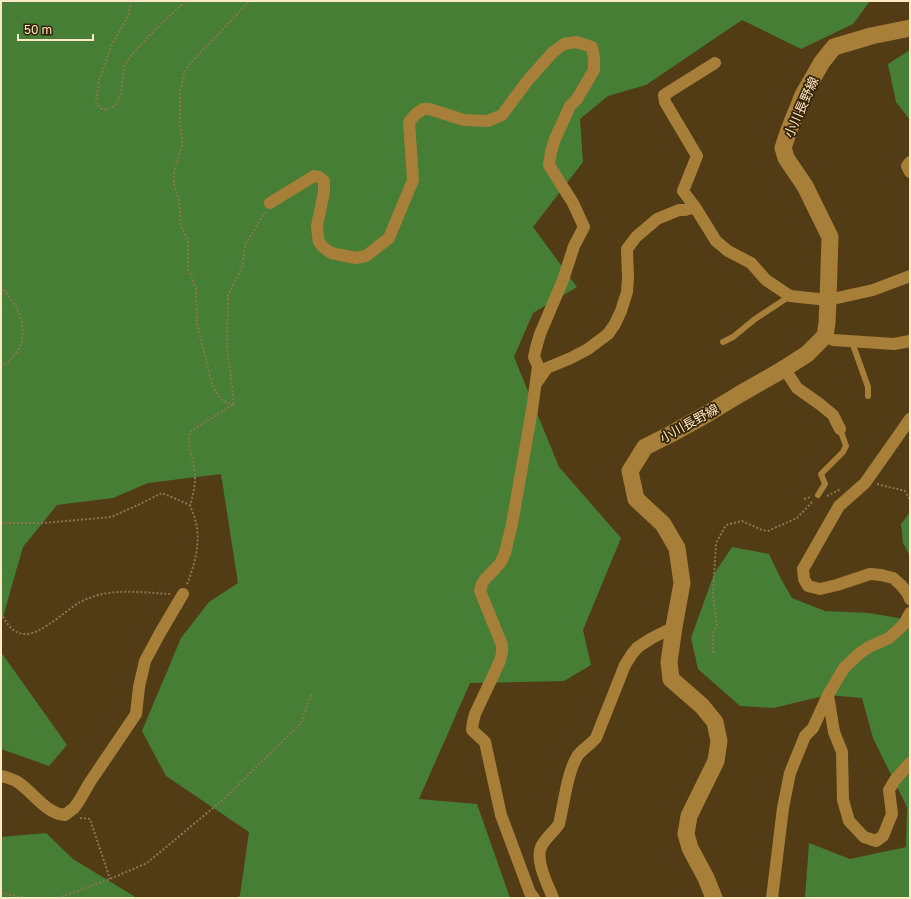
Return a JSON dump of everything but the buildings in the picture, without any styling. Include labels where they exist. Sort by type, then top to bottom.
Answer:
[{"type":"main road","name":"小川長野線","points":[[714,898],[706,878],[690,848],[686,834],[689,816],[716,761],[719,741],[715,722],[702,706],[671,679],[669,662],[682,583],[677,548],[663,524],[636,499],[630,471],[645,447],[701,417],[807,354],[825,336],[827,323],[830,238],[805,186],[786,158],[783,148],[803,95],[822,62],[834,47],[871,36],[910,28]]},
{"type":"street","points":[[270,203],[314,176],[320,177],[324,181],[324,192],[317,226],[319,242],[331,253],[356,258],[366,256],[389,238],[413,180],[409,122],[416,114],[423,109],[429,109],[464,120],[488,121],[502,115],[528,80],[553,52],[564,44],[576,42],[592,47],[594,70],[577,99],[570,106],[555,139],[549,165],[573,203],[584,227],[574,246],[563,280],[540,334],[534,357],[538,366],[536,383],[512,524],[500,562],[486,578],[480,591],[502,645],[502,652],[500,661],[475,714],[472,730],[485,742],[501,815],[530,893],[534,898]]},
{"type":"street","points":[[715,63],[664,95],[665,102],[696,156],[683,191],[695,206],[716,241],[728,251],[751,264],[766,280],[790,296],[828,300],[872,290],[910,276]]},
{"type":"street","points":[[910,162],[907,166],[910,172]]},
{"type":"street","points":[[536,383],[547,368],[572,358],[588,349],[608,334],[615,324],[622,311],[627,292],[627,249],[636,237],[657,220],[679,210],[685,210],[695,206]]},
{"type":"street","points":[[825,336],[833,340],[852,342],[894,344],[910,341]]},
{"type":"street","points":[[784,368],[797,388],[822,405],[833,415],[840,429]]},
{"type":"street","points":[[910,419],[865,483],[839,506],[803,569],[804,579],[808,586],[820,589],[870,574],[893,578],[901,585],[910,599]]},
{"type":"street","points":[[1,776],[16,781],[47,808],[58,814],[65,815],[74,808],[136,714],[145,661],[183,594]]},
{"type":"street","points":[[772,898],[783,808],[790,772],[804,736],[812,728],[828,695],[844,668],[864,650],[889,638],[904,624],[910,613]]},
{"type":"street","points":[[554,898],[541,866],[541,846],[559,824],[568,779],[574,764],[581,752],[596,738],[624,666],[632,654],[638,647],[674,627]]},
{"type":"street","points":[[828,695],[834,732],[842,752],[843,800],[849,821],[864,837],[876,841],[883,836],[892,814],[889,790],[895,780],[910,763]]},
{"type":"lane","points":[[723,342],[733,337],[755,319],[790,296]]},
{"type":"lane","points":[[852,342],[868,387],[868,396]]},
{"type":"lane","points":[[818,495],[826,484],[821,474],[843,452],[846,446],[840,429]]},
{"type":"path","points":[[131,1],[128,16],[111,46],[99,81],[96,103],[103,110],[109,109],[120,100],[124,66],[136,50],[171,13],[186,1]]},
{"type":"path","points":[[234,404],[221,399],[214,387],[197,324],[196,288],[188,268],[188,240],[181,227],[179,199],[174,185],[174,172],[182,145],[180,94],[184,74],[194,59],[249,1]]},
{"type":"path","points":[[234,404],[227,346],[228,295],[242,267],[245,245],[270,203]]},
{"type":"path","points":[[1,287],[15,306],[21,318],[24,330],[21,344],[12,359],[1,367]]},
{"type":"path","points":[[1,613],[10,627],[18,633],[26,634],[37,631],[60,617],[80,602],[98,595],[132,591],[183,594],[192,571],[198,534],[190,505],[194,495],[195,477],[189,434],[191,430],[234,404]]},
{"type":"path","points":[[1,523],[44,523],[111,517],[162,493],[190,505]]},
{"type":"path","points":[[713,652],[713,634],[717,625],[714,595],[716,543],[726,525],[742,521],[768,532],[797,518],[818,495]]},
{"type":"path","points":[[58,898],[147,862],[225,798],[301,723],[312,692]]},
{"type":"path","points":[[65,815],[90,819],[110,878]]},
{"type":"path","points":[[1,893],[26,898]]},
{"type":"green space","points":[[1,1],[870,1],[853,24],[801,49],[742,20],[646,85],[608,96],[580,119],[583,162],[533,227],[577,287],[533,313],[514,357],[559,467],[621,538],[583,630],[591,665],[564,681],[470,683],[419,799],[477,804],[510,898],[237,898],[240,895],[249,832],[166,776],[142,731],[181,638],[209,602],[238,583],[221,474],[148,483],[113,498],[57,505],[23,547],[1,624]]},
{"type":"green space","points":[[910,50],[910,120],[896,102],[888,64]]},
{"type":"green space","points":[[910,512],[910,556],[903,543],[901,524]]},
{"type":"green space","points":[[732,547],[769,554],[792,598],[825,611],[869,613],[910,620],[910,898],[805,898],[809,843],[850,859],[906,847],[907,807],[873,738],[862,698],[828,695],[773,708],[740,706],[698,669],[691,638],[714,574]]},
{"type":"green space","points":[[1,652],[67,745],[49,766],[1,749]]},
{"type":"green space","points":[[46,833],[73,859],[137,898],[1,898],[1,837]]}]
